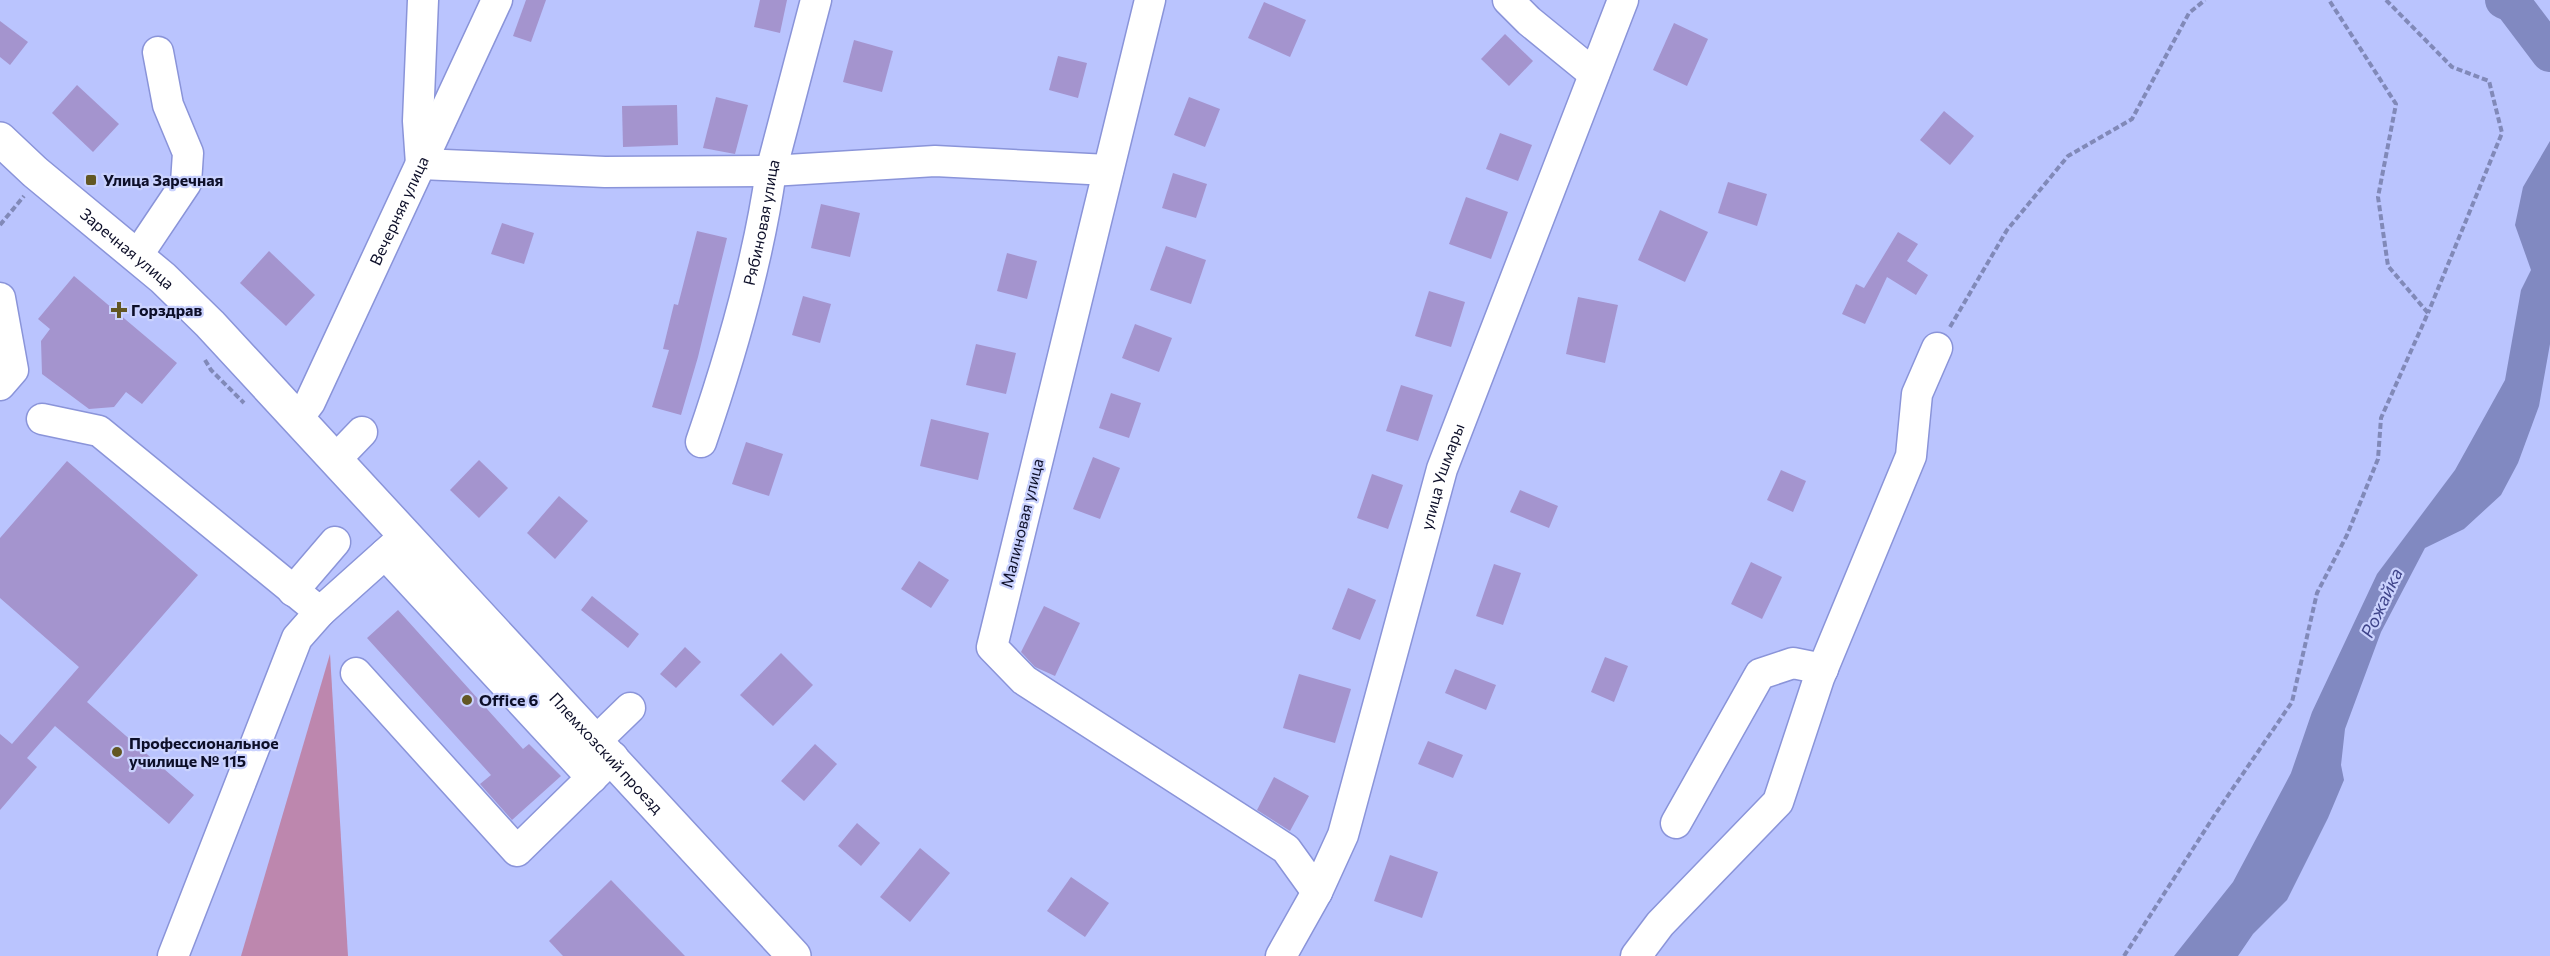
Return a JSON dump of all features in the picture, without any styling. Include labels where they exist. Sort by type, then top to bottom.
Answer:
[{"type":"main road","name":"Заречная улица","points":[[0,139],[35,172],[137,256],[202,315],[297,418]]},
{"type":"main road","name":"Племхозский проезд","points":[[297,418],[335,460],[395,545],[794,956]]},
{"type":"street","points":[[423,0],[418,121],[421,164],[605,172],[771,171],[935,161],[1108,170]]},
{"type":"street","name":"Вечерняя улица","points":[[297,418],[310,402],[497,0]]},
{"type":"street","name":"Рябиновая улица","points":[[701,442],[728,363],[767,200],[771,171],[816,0]]},
{"type":"street","name":"Малиновая улица","points":[[1150,0],[992,647],[1024,680],[1286,849],[1317,892]]},
{"type":"street","points":[[1508,0],[1529,21],[1594,74]]},
{"type":"street","name":"улица Ушмары","points":[[1281,956],[1317,892],[1343,835],[1442,469],[1623,0]]},
{"type":"street","points":[[137,256],[186,183],[188,153],[168,105],[158,52]]},
{"type":"street","points":[[0,298],[13,370],[0,385]]},
{"type":"street","points":[[1636,956],[1660,924],[1778,802],[1823,669],[1911,456],[1917,394],[1937,348]]},
{"type":"street","points":[[42,419],[99,431],[320,612]]},
{"type":"street","points":[[335,460],[362,432]]},
{"type":"street","points":[[293,591],[335,542]]},
{"type":"street","points":[[173,956],[297,638],[320,612],[395,545]]},
{"type":"street","points":[[1676,823],[1760,674],[1793,663],[1823,669]]},
{"type":"street","points":[[356,673],[516,850],[601,758],[630,708]]},
{"type":"path","points":[[1937,348],[2007,230],[2068,156],[2132,119],[2189,13],[2205,0]]},
{"type":"path","points":[[2329,0],[2396,104],[2378,197],[2388,266],[2428,313]]},
{"type":"path","points":[[2124,956],[2216,813],[2292,702],[2317,593],[2347,535],[2378,459],[2380,418],[2428,313],[2502,133],[2489,81],[2452,67],[2386,0]]},
{"type":"path","points":[[0,225],[29,190]]},
{"type":"shaded area","points":[[330,654],[348,956],[241,956]]},
{"type":"water","points":[[2550,141],[2550,344],[2539,406],[2518,463],[2501,495],[2464,529],[2425,548],[2381,632],[2345,729],[2341,765],[2344,780],[2328,818],[2287,900],[2253,934],[2238,956],[2174,956],[2233,882],[2291,773],[2312,712],[2377,574],[2455,470],[2505,380],[2521,290],[2531,270],[2515,225],[2523,187]]},
{"type":"building","points":[[526,0],[546,0],[531,42],[513,36]]},
{"type":"building","points":[[760,0],[787,0],[780,33],[754,27]]},
{"type":"building","points":[[1264,2],[1306,20],[1290,57],[1248,38]]},
{"type":"building","points":[[0,21],[28,42],[10,65],[0,57]]},
{"type":"building","points":[[1674,23],[1708,39],[1687,86],[1653,70]]},
{"type":"building","points":[[1505,34],[1533,61],[1509,86],[1481,59]]},
{"type":"building","points":[[854,40],[893,51],[882,92],[843,82]]},
{"type":"building","points":[[1058,56],[1087,63],[1078,98],[1049,90]]},
{"type":"building","points":[[77,85],[119,124],[93,152],[52,113]]},
{"type":"building","points":[[716,97],[748,105],[735,154],[703,148]]},
{"type":"building","points":[[1189,97],[1220,109],[1205,147],[1174,135]]},
{"type":"building","points":[[677,105],[678,145],[623,147],[622,106]]},
{"type":"building","points":[[1944,111],[1974,136],[1950,165],[1920,140]]},
{"type":"building","points":[[1500,133],[1532,145],[1518,181],[1486,169]]},
{"type":"building","points":[[1173,173],[1207,184],[1196,218],[1162,208]]},
{"type":"building","points":[[1728,182],[1767,194],[1757,226],[1718,213]]},
{"type":"building","points":[[1466,197],[1508,212],[1491,259],[1449,244]]},
{"type":"building","points":[[821,204],[860,213],[850,257],[811,248]]},
{"type":"building","points":[[1660,210],[1708,232],[1685,282],[1638,260]]},
{"type":"building","points":[[502,223],[534,233],[524,264],[491,254]]},
{"type":"building","points":[[697,231],[727,238],[698,357],[681,415],[652,407],[669,350],[663,349],[674,304],[678,305]]},
{"type":"building","points":[[1898,232],[1918,244],[1907,261],[1928,275],[1916,295],[1887,277],[1865,324],[1842,314],[1856,284],[1864,288]]},
{"type":"building","points":[[1166,246],[1206,260],[1191,304],[1150,290]]},
{"type":"building","points":[[269,251],[315,295],[286,326],[240,283]]},
{"type":"building","points":[[1007,253],[1037,261],[1027,299],[997,291]]},
{"type":"building","points":[[74,276],[177,363],[142,404],[126,392],[114,407],[89,409],[42,374],[41,341],[50,329],[38,319]]},
{"type":"building","points":[[1429,291],[1465,302],[1451,347],[1415,336]]},
{"type":"building","points":[[803,296],[831,304],[820,343],[792,335]]},
{"type":"building","points":[[1578,297],[1618,305],[1605,363],[1566,354]]},
{"type":"building","points":[[1135,324],[1172,338],[1159,372],[1122,358]]},
{"type":"building","points":[[976,344],[1016,353],[1006,394],[966,385]]},
{"type":"building","points":[[1401,385],[1433,395],[1418,441],[1386,431]]},
{"type":"building","points":[[1111,393],[1141,403],[1129,438],[1099,428]]},
{"type":"building","points":[[931,419],[989,433],[978,480],[920,466]]},
{"type":"building","points":[[746,442],[783,454],[769,496],[732,484]]},
{"type":"building","points":[[1093,457],[1120,468],[1100,519],[1073,509]]},
{"type":"building","points":[[479,460],[508,488],[479,518],[450,490]]},
{"type":"building","points":[[67,461],[198,575],[87,702],[194,795],[169,824],[55,726],[27,758],[37,767],[0,810],[0,734],[12,744],[79,667],[0,598],[0,538]]},
{"type":"building","points":[[1781,470],[1806,481],[1793,512],[1767,500]]},
{"type":"building","points":[[1372,474],[1403,485],[1388,529],[1357,518]]},
{"type":"building","points":[[1520,490],[1558,506],[1549,528],[1510,512]]},
{"type":"building","points":[[559,496],[588,521],[555,559],[527,533]]},
{"type":"building","points":[[919,561],[949,580],[931,608],[901,589]]},
{"type":"building","points":[[1751,562],[1782,577],[1762,619],[1731,604]]},
{"type":"building","points":[[1494,564],[1521,573],[1503,625],[1476,616]]},
{"type":"building","points":[[1348,588],[1376,600],[1360,640],[1332,629]]},
{"type":"building","points":[[592,596],[639,634],[628,648],[581,610]]},
{"type":"building","points":[[1044,606],[1080,623],[1055,676],[1035,667],[1021,652]]},
{"type":"building","points":[[398,610],[523,749],[529,744],[561,776],[512,820],[480,784],[491,775],[367,638]]},
{"type":"building","points":[[685,647],[701,662],[676,688],[660,674]]},
{"type":"building","points":[[781,653],[813,685],[773,726],[740,695]]},
{"type":"building","points":[[1605,657],[1628,666],[1614,702],[1591,692]]},
{"type":"building","points":[[1455,669],[1496,685],[1486,710],[1445,693]]},
{"type":"building","points":[[1299,674],[1351,689],[1335,743],[1283,728]]},
{"type":"building","points":[[1428,741],[1463,755],[1453,778],[1418,764]]},
{"type":"building","points":[[815,744],[837,764],[804,801],[781,781]]},
{"type":"building","points":[[1274,777],[1309,796],[1290,831],[1257,810]]},
{"type":"building","points":[[857,823],[880,843],[861,866],[838,846]]},
{"type":"building","points":[[920,848],[950,873],[910,922],[880,897]]},
{"type":"building","points":[[1390,855],[1438,872],[1422,918],[1374,901]]},
{"type":"building","points":[[1071,877],[1109,903],[1085,937],[1047,911]]},
{"type":"building","points":[[611,880],[685,956],[563,956],[549,941]]},
{"type":"waterway","name":"Рожайка","points":[[2504,0],[2513,4],[2550,53]]},
{"type":"place","name":"Улица Заречная","points":[[91,180]]},
{"type":"place","name":"Горздрав","points":[[119,310]]},
{"type":"place","name":"Office 6","points":[[467,700]]},
{"type":"place","name":"Профессиональное училище № 115","points":[[117,752]]}]
